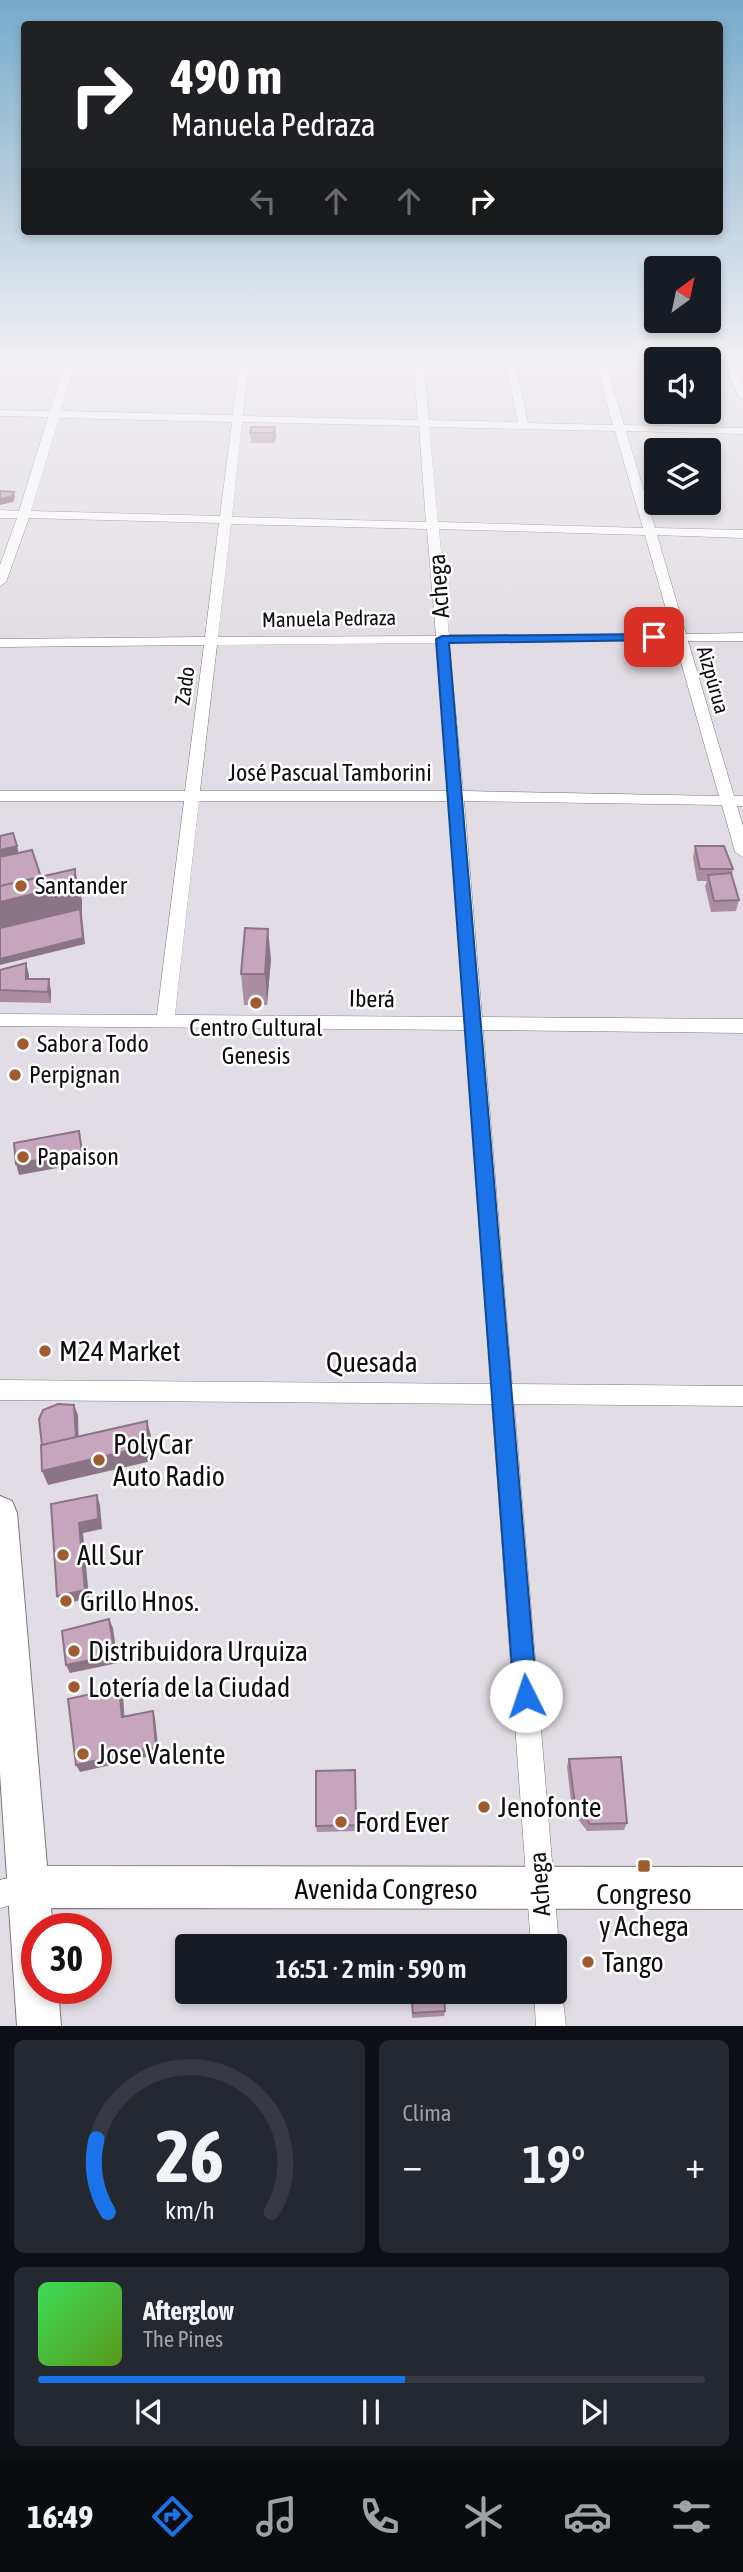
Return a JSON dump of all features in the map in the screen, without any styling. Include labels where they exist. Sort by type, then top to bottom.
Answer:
[{"type":"main road","points":[[0,1513],[15,1890],[39,2026]]},
{"type":"main road","name":"Avenida Congreso","points":[[15,1890],[743,1888]]},
{"type":"street","points":[[0,582],[43,452]]},
{"type":"street","name":"Zado","points":[[165,1022],[235,452]]},
{"type":"street","name":"Achega","points":[[428,452],[544,1934]]},
{"type":"street","name":"Aizpúrua","points":[[627,452],[681,637],[735,801],[743,852]]},
{"type":"street","points":[[0,514],[743,534]]},
{"type":"street","name":"Manuela Pedraza","points":[[0,643],[743,637]]},
{"type":"street","name":"José Pascual Tamborini","points":[[0,796],[456,796],[735,801]]},
{"type":"street","name":"Iberá","points":[[0,1020],[743,1026]]},
{"type":"street","name":"Quesada","points":[[0,1390],[743,1396]]},
{"type":"street","points":[[549,2004],[551,2026]]},
{"type":"building","points":[[0,491],[14,492],[12,496],[0,499]]},
{"type":"building","points":[[13,833],[17,846],[0,850],[0,836]]},
{"type":"building","points":[[695,846],[724,846],[733,869],[700,869]]},
{"type":"building","points":[[32,850],[41,877],[0,886],[0,857]]},
{"type":"building","points":[[75,869],[75,884],[0,902],[0,886]]},
{"type":"building","points":[[731,873],[739,900],[714,901],[708,875]]},
{"type":"building","points":[[80,909],[83,938],[0,959],[0,928]]},
{"type":"building","points":[[245,928],[268,929],[265,974],[241,974]]},
{"type":"building","points":[[26,963],[26,979],[49,979],[48,992],[0,990],[0,970]]},
{"type":"building","points":[[79,1131],[82,1152],[16,1164],[14,1143]]},
{"type":"building","points":[[58,1404],[74,1405],[76,1437],[42,1445],[39,1419],[43,1410]]},
{"type":"building","points":[[147,1421],[148,1446],[42,1471],[41,1445]]},
{"type":"building","points":[[97,1495],[98,1519],[79,1523],[85,1590],[57,1596],[51,1504]]},
{"type":"building","points":[[109,1619],[115,1655],[66,1665],[62,1631]]},
{"type":"building","points":[[119,1688],[122,1717],[153,1711],[156,1747],[76,1765],[68,1699]]},
{"type":"building","points":[[621,1757],[627,1823],[590,1824],[575,1804],[569,1759]]},
{"type":"building","points":[[355,1770],[356,1825],[316,1826],[316,1771]]},
{"type":"building","points":[[412,2004],[445,2004],[445,2011],[413,2013]]},
{"type":"place","name":"Santander","points":[[21,886]]},
{"type":"place","name":"Centro Cultural Genesis","points":[[256,1003]]},
{"type":"place","name":"Sabor a Todo","points":[[23,1044]]},
{"type":"place","name":"Perpignan","points":[[15,1075]]},
{"type":"place","name":"Papaison","points":[[23,1157]]},
{"type":"place","name":"M24 Market","points":[[45,1351]]},
{"type":"place","name":"PolyCar Auto Radio","points":[[99,1460]]},
{"type":"place","name":"All Sur","points":[[63,1555]]},
{"type":"place","name":"Grillo Hnos.","points":[[66,1601]]},
{"type":"place","name":"Distribuidora Urquiza","points":[[74,1651]]},
{"type":"place","name":"Lotería de la Ciudad","points":[[74,1687]]},
{"type":"place","name":"Jose Valente","points":[[83,1754]]},
{"type":"place","name":"Jenofonte","points":[[484,1807]]},
{"type":"place","name":"Ford Ever","points":[[341,1822]]},
{"type":"place","name":"Congreso y Achega","points":[[644,1866]]},
{"type":"place","name":"Tango","points":[[588,1962]]},
{"type":"route","points":[[526,1696],[442,639],[654,637]]}]
